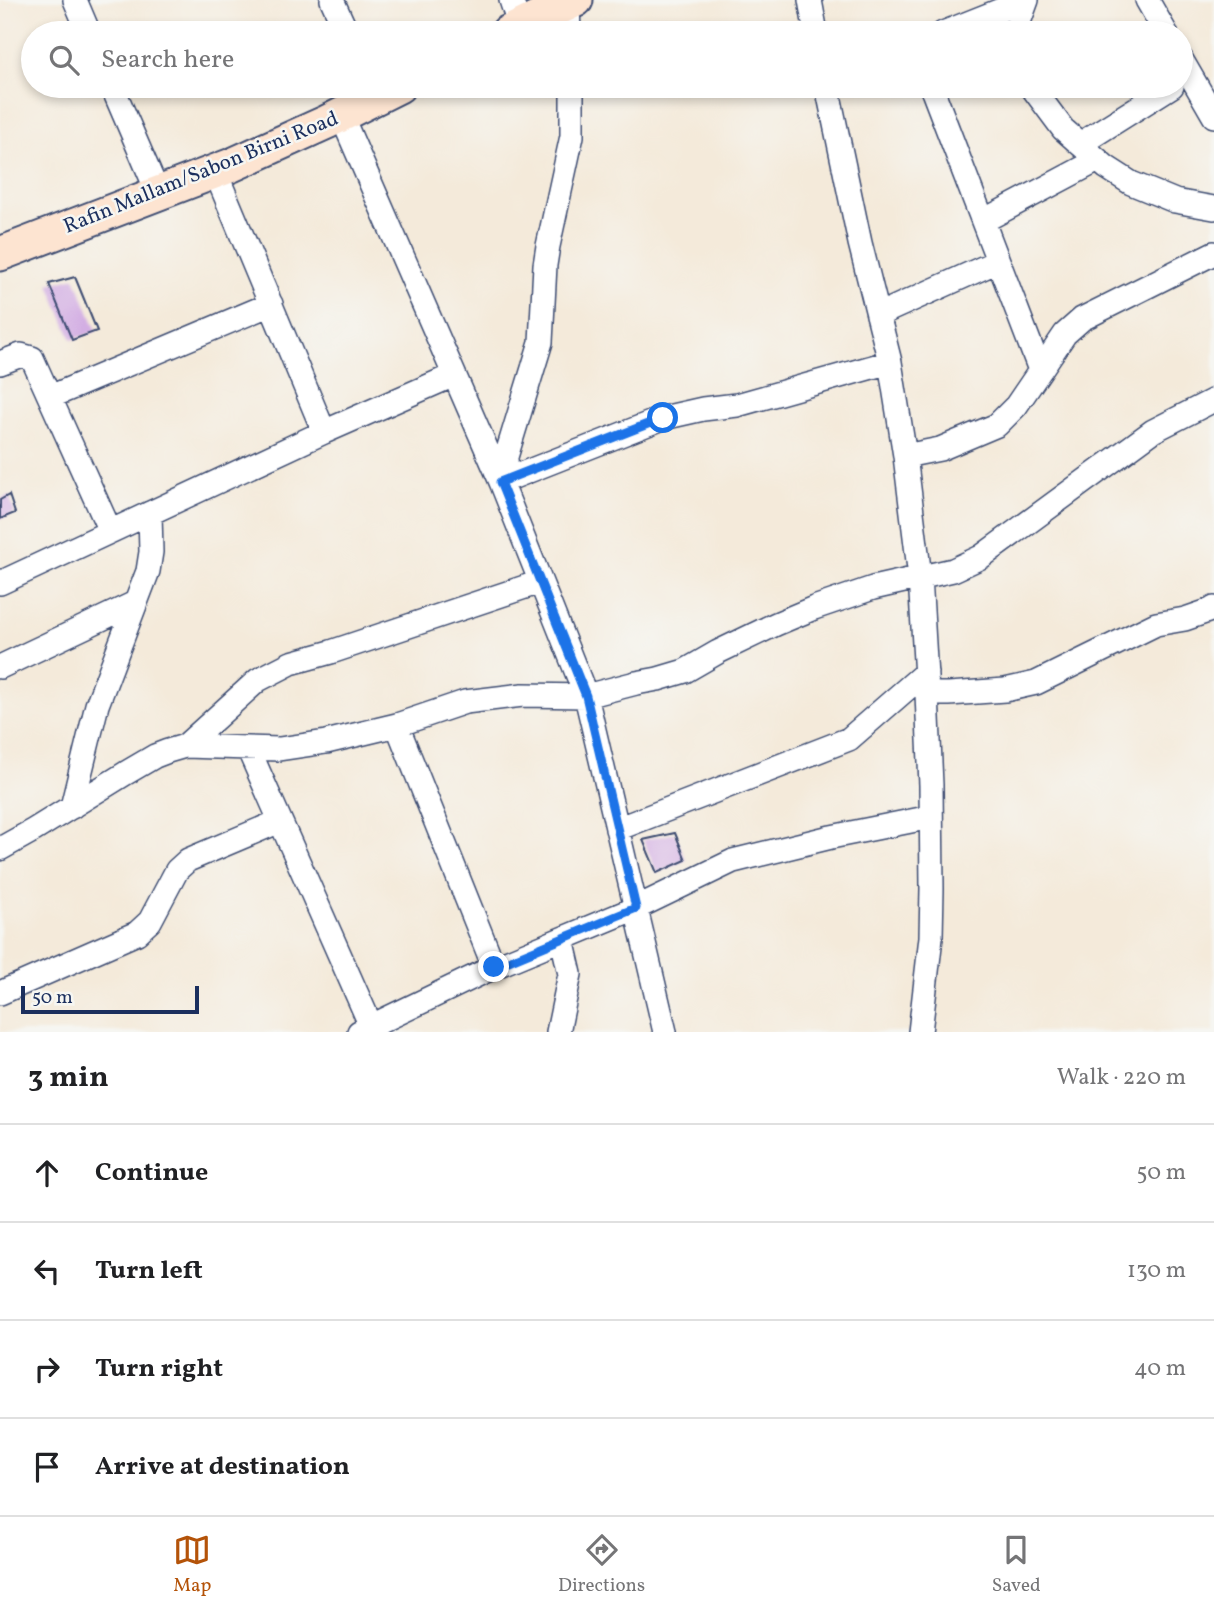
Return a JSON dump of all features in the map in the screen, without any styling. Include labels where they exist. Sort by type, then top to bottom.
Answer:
[{"type":"street","points":[[75,0],[84,21]]},
{"type":"street","points":[[332,0],[342,21]]},
{"type":"street","points":[[810,0],[814,21]]},
{"type":"street","points":[[969,11],[1026,0]]},
{"type":"street","points":[[1018,21],[1026,0]]},
{"type":"street","points":[[1147,0],[1159,21]]},
{"type":"street","points":[[512,20],[571,12]]},
{"type":"street","points":[[1193,90],[1214,116]]},
{"type":"street","points":[[117,98],[158,193]]},
{"type":"street","name":"Rafin Mallam/Sabon Birni Road","points":[[0,253],[215,171],[341,115],[369,98]]},
{"type":"street","points":[[504,481],[506,457],[541,342],[545,265],[572,136],[572,98]]},
{"type":"street","points":[[830,98],[860,243],[890,362],[920,578],[927,683],[931,817],[931,937],[920,1032]]},
{"type":"street","points":[[936,98],[1040,370]]},
{"type":"street","points":[[1040,98],[1063,129],[1098,160],[1131,183],[1175,201],[1214,208]]},
{"type":"street","points":[[1080,144],[1147,98]]},
{"type":"street","points":[[341,115],[454,375],[504,481],[540,582],[586,696],[665,1032]]},
{"type":"street","points":[[983,220],[1098,160]]},
{"type":"street","points":[[215,171],[324,432]]},
{"type":"street","points":[[905,456],[940,449],[998,425],[1016,406],[1065,334],[1082,319],[1214,253]]},
{"type":"street","points":[[878,315],[998,261]]},
{"type":"street","points":[[50,397],[271,304]]},
{"type":"street","points":[[0,363],[21,355],[32,358],[110,531]]},
{"type":"street","points":[[504,481],[663,418],[737,405],[890,362]]},
{"type":"street","points":[[0,583],[324,432],[454,375]]},
{"type":"street","points":[[0,849],[155,757],[186,746],[279,749],[326,742],[397,725],[465,702],[523,695],[586,696],[685,670],[814,608],[873,588],[953,570],[981,557],[1153,431],[1214,400]]},
{"type":"street","points":[[72,807],[97,705],[148,572],[150,513]]},
{"type":"street","points":[[186,746],[258,680],[290,663],[331,652],[540,582]]},
{"type":"street","points":[[0,667],[135,603]]},
{"type":"street","points":[[927,683],[950,694],[1005,690],[1036,683],[1156,624],[1185,619],[1214,608]]},
{"type":"street","points":[[617,829],[849,739],[927,683]]},
{"type":"street","points":[[397,725],[494,967]]},
{"type":"street","points":[[248,748],[365,1029],[494,967],[636,908],[733,861],[831,837],[931,817]]},
{"type":"street","points":[[0,993],[136,933],[150,921],[177,870],[188,860],[280,821]]},
{"type":"street","points":[[558,1032],[570,974],[562,939]]},
{"type":"building","points":[[75,277],[97,331],[72,340],[49,284]]},
{"type":"building","points":[[9,495],[15,513],[0,519],[0,500]]},
{"type":"building","points":[[675,833],[686,860],[657,873],[643,840]]},
{"type":"route","points":[[494,967],[636,908],[586,696],[500,482],[663,418]]}]
